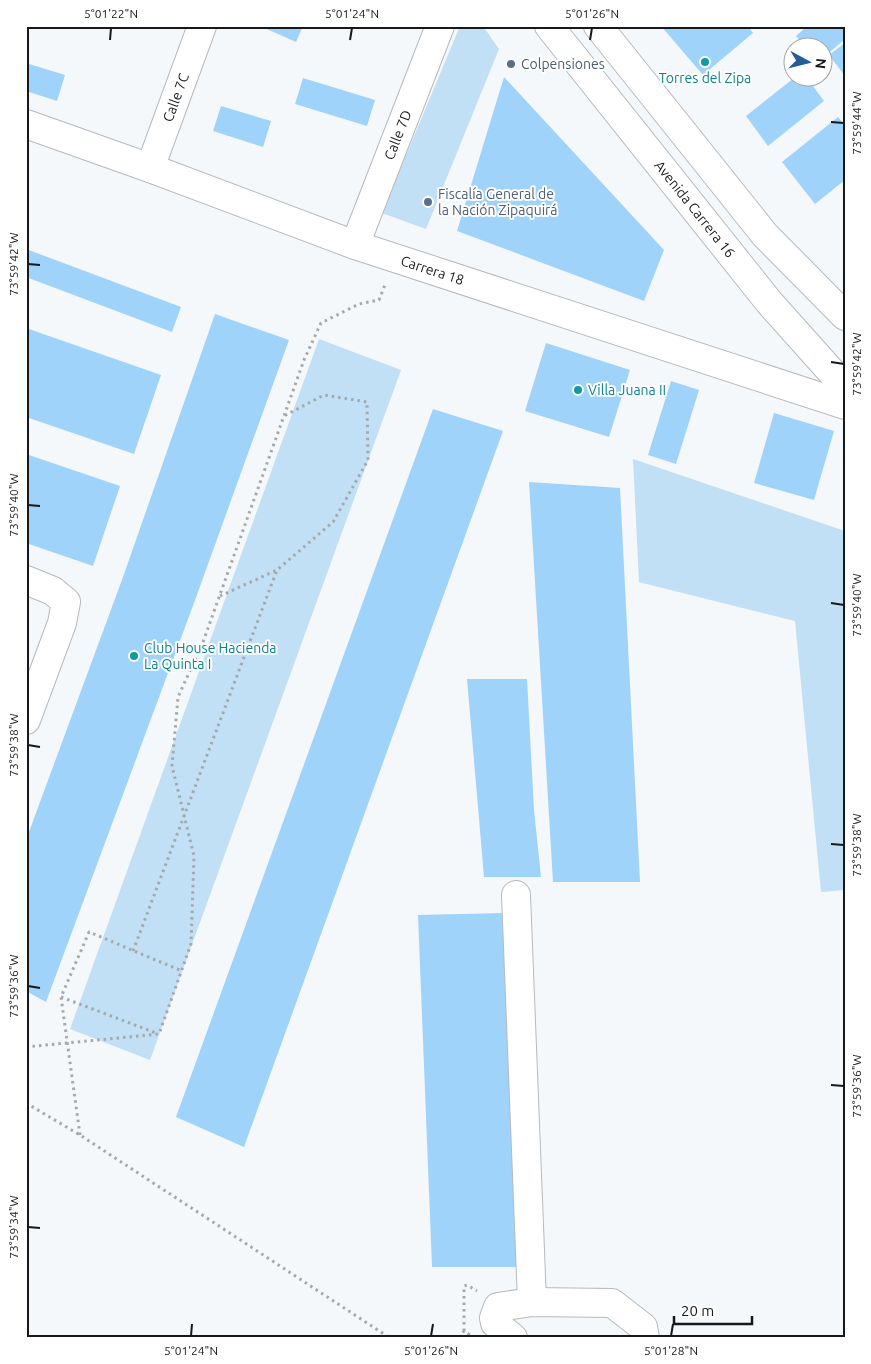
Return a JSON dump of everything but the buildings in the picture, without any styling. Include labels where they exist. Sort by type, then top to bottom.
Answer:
[{"type":"street","name":"Calle 7C","points":[[150,168],[202,26]]},
{"type":"street","name":"Calle 7D","points":[[356,245],[440,26]]},
{"type":"street","name":"Avenida Carrera 16","points":[[549,26],[769,302],[845,387]]},
{"type":"street","points":[[609,30],[765,235],[845,316]]},
{"type":"street","name":"Carrera 18","points":[[26,124],[356,245],[845,405]]},
{"type":"street","points":[[26,580],[53,591],[66,602],[62,623],[26,720]]},
{"type":"street","points":[[516,895],[532,1302]]},
{"type":"street","points":[[513,1338],[495,1323],[494,1318],[498,1307],[532,1302],[612,1303],[643,1327],[645,1338]]},
{"type":"path","points":[[159,1034],[191,944],[194,856],[172,766],[178,696],[203,642],[304,360],[321,323],[358,304],[378,300],[397,258]]},
{"type":"path","points":[[220,596],[278,570],[333,522],[368,460],[367,402],[324,395],[284,416]]},
{"type":"path","points":[[133,951],[278,570]]},
{"type":"path","points":[[80,1135],[61,997],[89,932],[182,971]]},
{"type":"path","points":[[61,997],[159,1034]]},
{"type":"path","points":[[26,1047],[159,1034]]},
{"type":"path","points":[[26,1103],[80,1135],[390,1338]]},
{"type":"path","points":[[459,1338],[464,1331],[474,1338]]},
{"type":"shaded area","points":[[460,26],[483,26],[499,49],[426,229],[382,213]]},
{"type":"shaded area","points":[[319,339],[401,370],[150,1060],[70,1029]]},
{"type":"shaded area","points":[[633,459],[845,531],[845,890],[821,892],[795,621],[639,582]]},
{"type":"place","name":"Torres del Zipa","points":[[705,62]]},
{"type":"place","name":"Colpensiones","points":[[511,64]]},
{"type":"place","name":"Fiscalía General de la Nación Zipaquirá","points":[[428,202]]},
{"type":"place","name":"Villa Juana II","points":[[578,390]]},
{"type":"place","name":"Club House Hacienda La Quinta I","points":[[134,656]]}]
